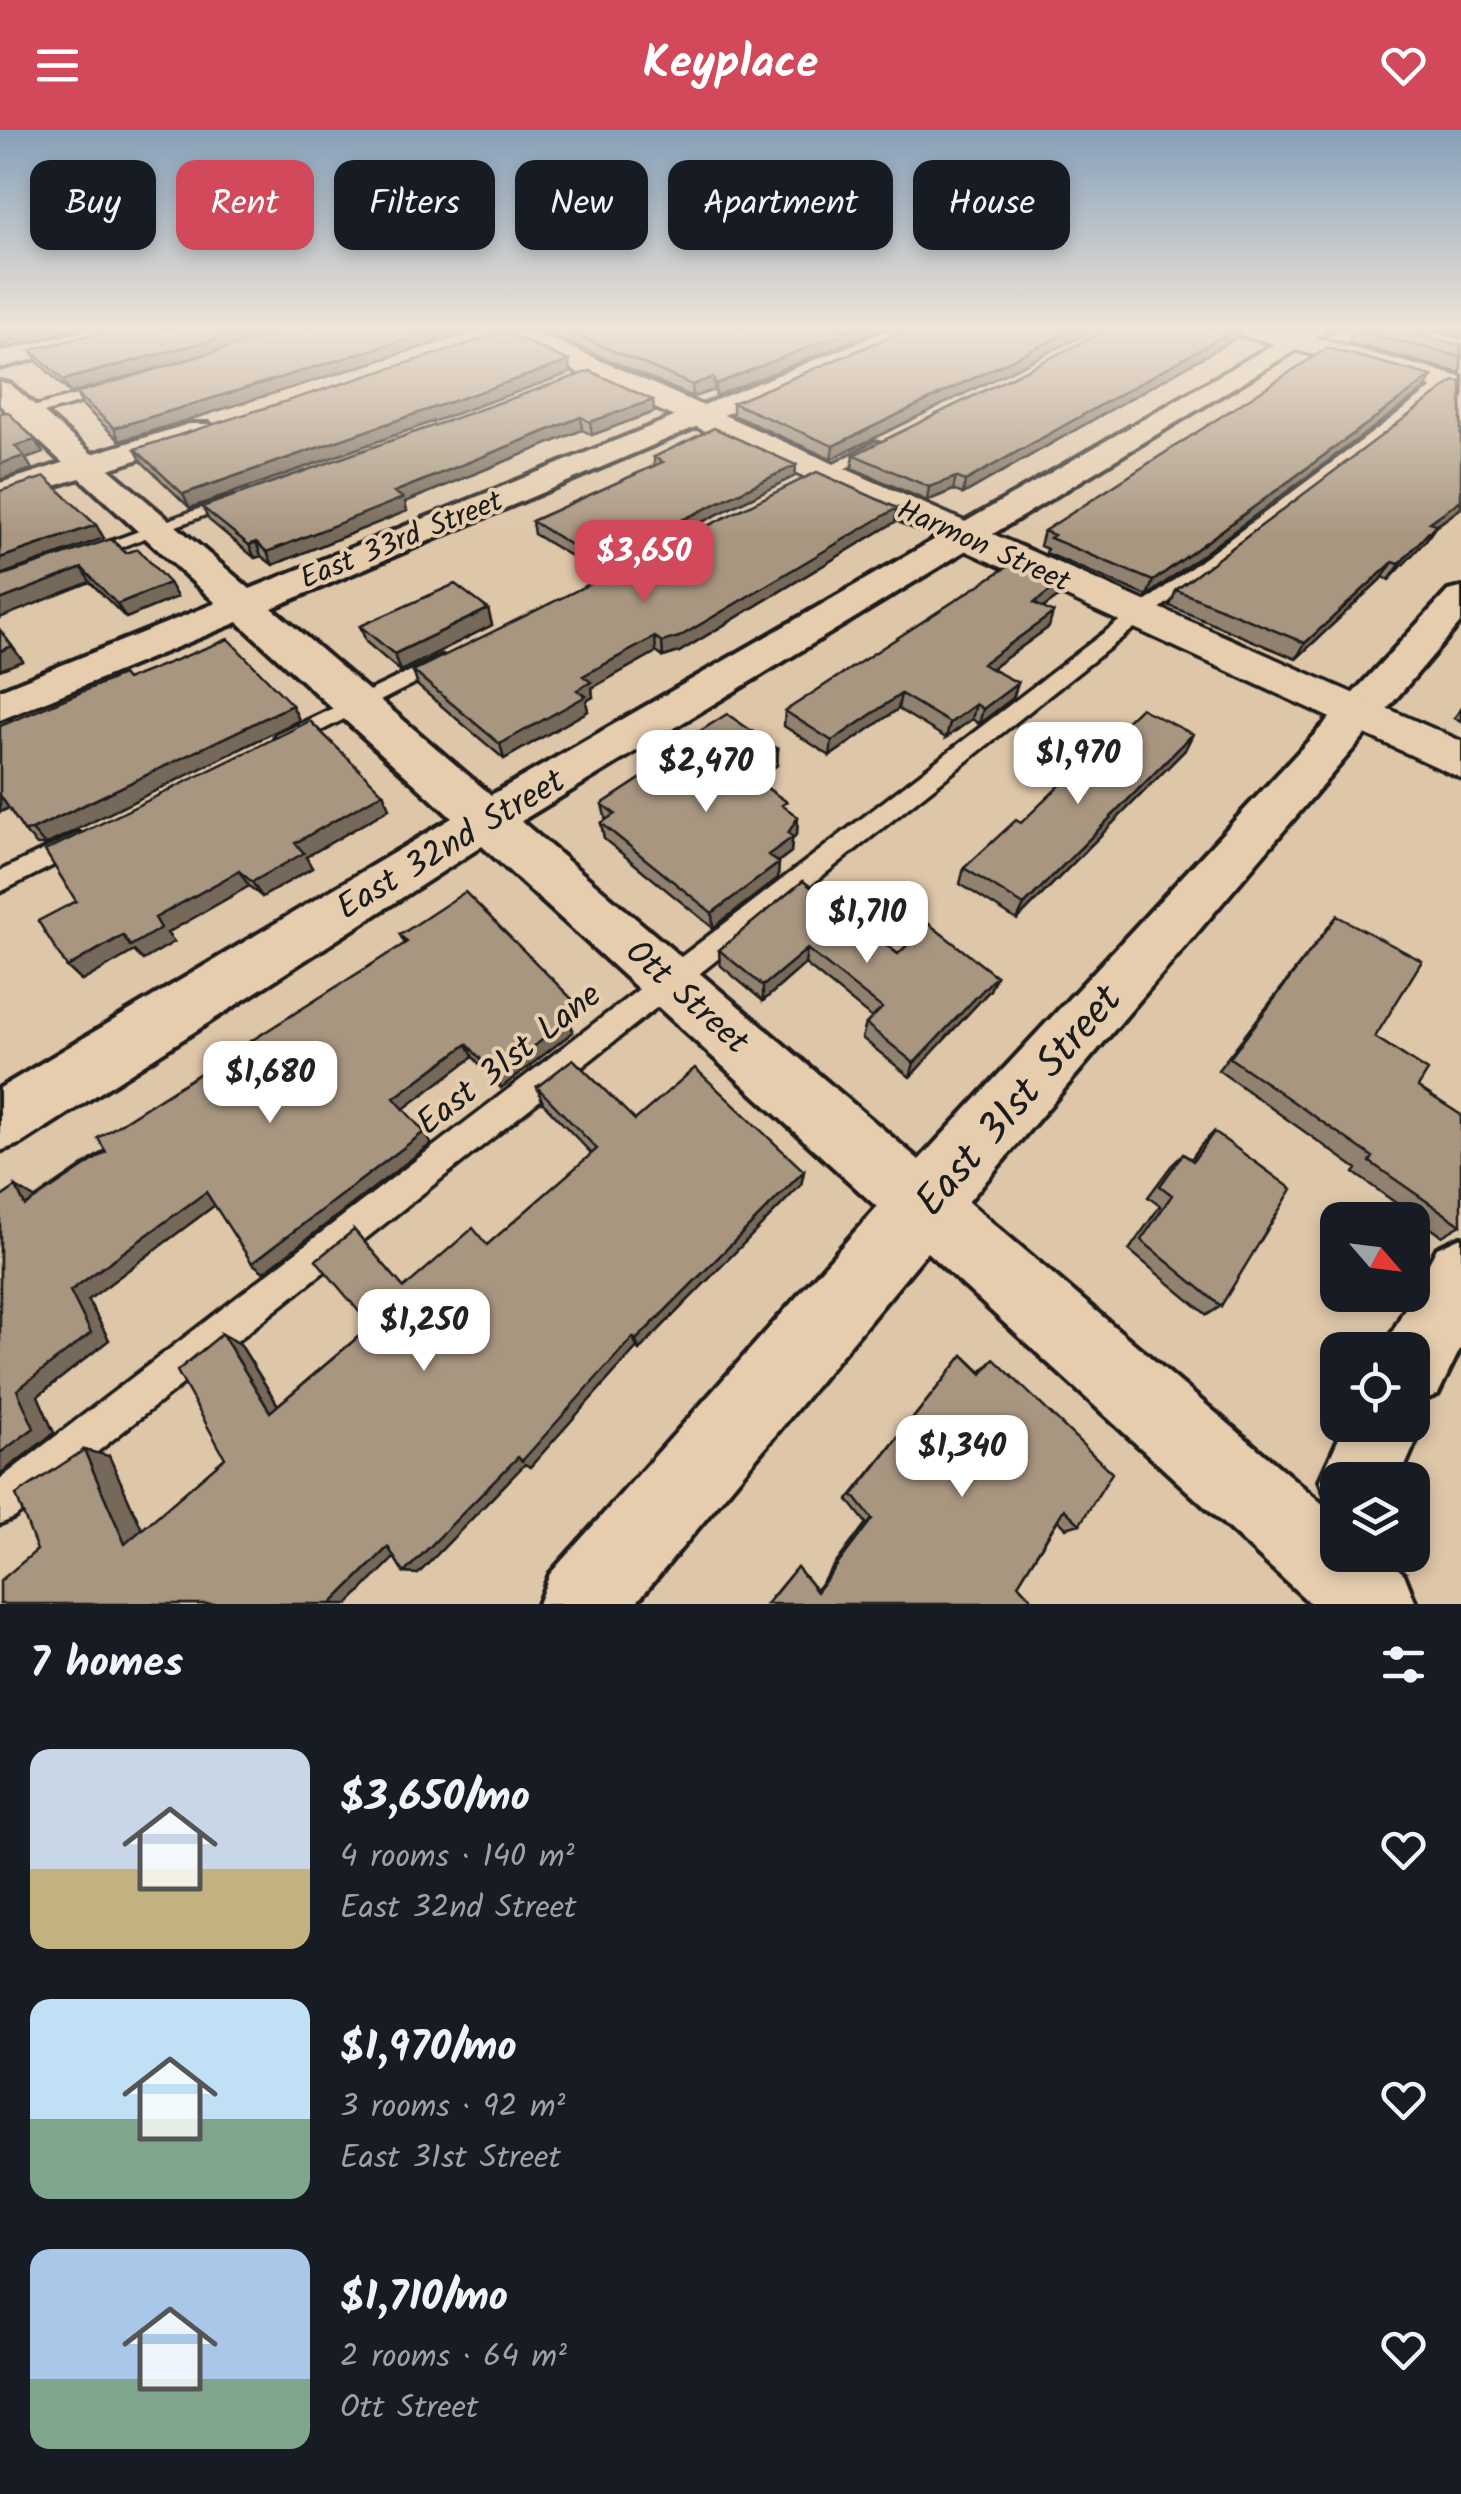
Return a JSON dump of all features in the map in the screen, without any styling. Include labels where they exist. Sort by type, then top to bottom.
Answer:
[{"type":"main road","name":"Harmon Street","points":[[650,398],[1461,761]]},
{"type":"street","name":"East 33rd Street","points":[[0,706],[745,398]]},
{"type":"street","name":"East 32nd Street","points":[[0,1122],[486,819],[1200,398]]},
{"type":"street","name":"Ott Street","points":[[9,408],[86,466],[157,528],[1320,1556]]},
{"type":"street","points":[[0,494],[234,420]]},
{"type":"street","name":"East 31st Street","points":[[580,1604],[923,1205],[1461,599]]},
{"type":"street","points":[[1430,1333],[1461,1272]]},
{"type":"lane","points":[[9,408],[63,398]]},
{"type":"lane","name":"East 31st Lane","points":[[0,1504],[670,979],[1142,616],[1437,398]]},
{"type":"lane","points":[[789,490],[892,440]]},
{"type":"lane","points":[[70,560],[249,496]]},
{"type":"lane","points":[[268,749],[460,653]]},
{"type":"lane","points":[[0,882],[89,838]]},
{"type":"building","points":[[81,398],[213,398],[114,428]]},
{"type":"building","points":[[297,398],[462,398],[183,494],[135,449]]},
{"type":"building","points":[[514,398],[653,400],[590,422],[581,417],[394,492],[403,498],[267,552],[256,542],[249,545],[202,507]]},
{"type":"building","points":[[745,398],[933,398],[833,446],[733,403]]},
{"type":"building","points":[[970,398],[1113,398],[965,481],[956,477],[929,487],[854,455]]},
{"type":"building","points":[[1250,398],[1402,398],[1153,581],[1050,538],[1054,535],[1044,531]]},
{"type":"building","points":[[1432,398],[1461,398],[1461,500],[1430,522],[1436,524],[1399,564],[1393,562],[1305,643],[1176,590]]},
{"type":"building","points":[[8,412],[35,440],[15,446],[24,456],[0,464],[0,413]]},
{"type":"building","points":[[714,428],[796,465],[597,561],[532,521],[663,462],[654,457]]},
{"type":"building","points":[[817,472],[897,508],[679,637],[662,642],[655,637],[583,676],[591,682],[577,690],[586,696],[500,744],[413,671]]},
{"type":"building","points":[[45,477],[96,525],[0,558],[0,491]]},
{"type":"building","points":[[111,539],[126,553],[138,549],[169,583],[117,604],[82,568],[0,600],[0,576]]},
{"type":"building","points":[[1016,561],[1062,582],[1034,603],[1053,613],[982,664],[1018,683],[983,709],[976,704],[950,723],[901,694],[832,741],[785,711]]},
{"type":"building","points":[[455,584],[488,609],[394,654],[360,626]]},
{"type":"building","points":[[0,630],[12,646],[0,651]]},
{"type":"building","points":[[228,639],[292,705],[24,831],[0,795],[0,726],[122,675],[126,680]]},
{"type":"building","points":[[1140,708],[1193,734],[1024,905],[964,868],[1016,820],[1021,823]]},
{"type":"building","points":[[727,714],[778,749],[744,772],[787,802],[782,805],[798,817],[788,833],[793,837],[768,855],[779,863],[712,913],[601,823],[615,814],[602,804],[692,745],[686,740]]},
{"type":"building","points":[[310,721],[383,793],[295,843],[304,853],[252,882],[239,871],[155,918],[161,928],[130,946],[123,935],[67,967],[38,921],[76,901],[45,851]]},
{"type":"building","points":[[803,881],[898,954],[929,924],[996,976],[914,1063],[866,1024],[882,1008],[807,949],[763,986],[719,950]]},
{"type":"building","points":[[465,892],[573,1000],[561,1010],[569,1019],[496,1076],[467,1044],[394,1098],[424,1132],[252,1263],[206,1192],[70,1291],[91,1333],[17,1390],[34,1428],[0,1453],[0,1198],[16,1187],[25,1206],[106,1152],[98,1138],[407,942],[400,935]]},
{"type":"building","points":[[1337,916],[1422,961],[1375,1037],[1428,1071],[1418,1087],[1461,1115],[1461,1225],[1370,1162],[1373,1157],[1230,1058]]},
{"type":"building","points":[[573,1059],[635,1120],[695,1068],[804,1171],[636,1340],[633,1337],[522,1461],[518,1457],[404,1573],[388,1547],[331,1604],[0,1604],[0,1581],[37,1550],[16,1495],[84,1450],[125,1544],[225,1458],[177,1371],[222,1334],[270,1412],[371,1326],[316,1260],[354,1230],[404,1288],[473,1228],[487,1245],[597,1149],[537,1087]]},
{"type":"building","points":[[1214,1132],[1292,1189],[1221,1306],[1141,1240],[1172,1195],[1160,1186],[1183,1154],[1193,1161]]},
{"type":"building","points":[[963,1355],[982,1374],[994,1359],[1112,1473],[1080,1524],[1064,1509],[1018,1584],[1036,1604],[767,1604],[797,1567],[817,1592],[872,1519],[853,1495]]}]
